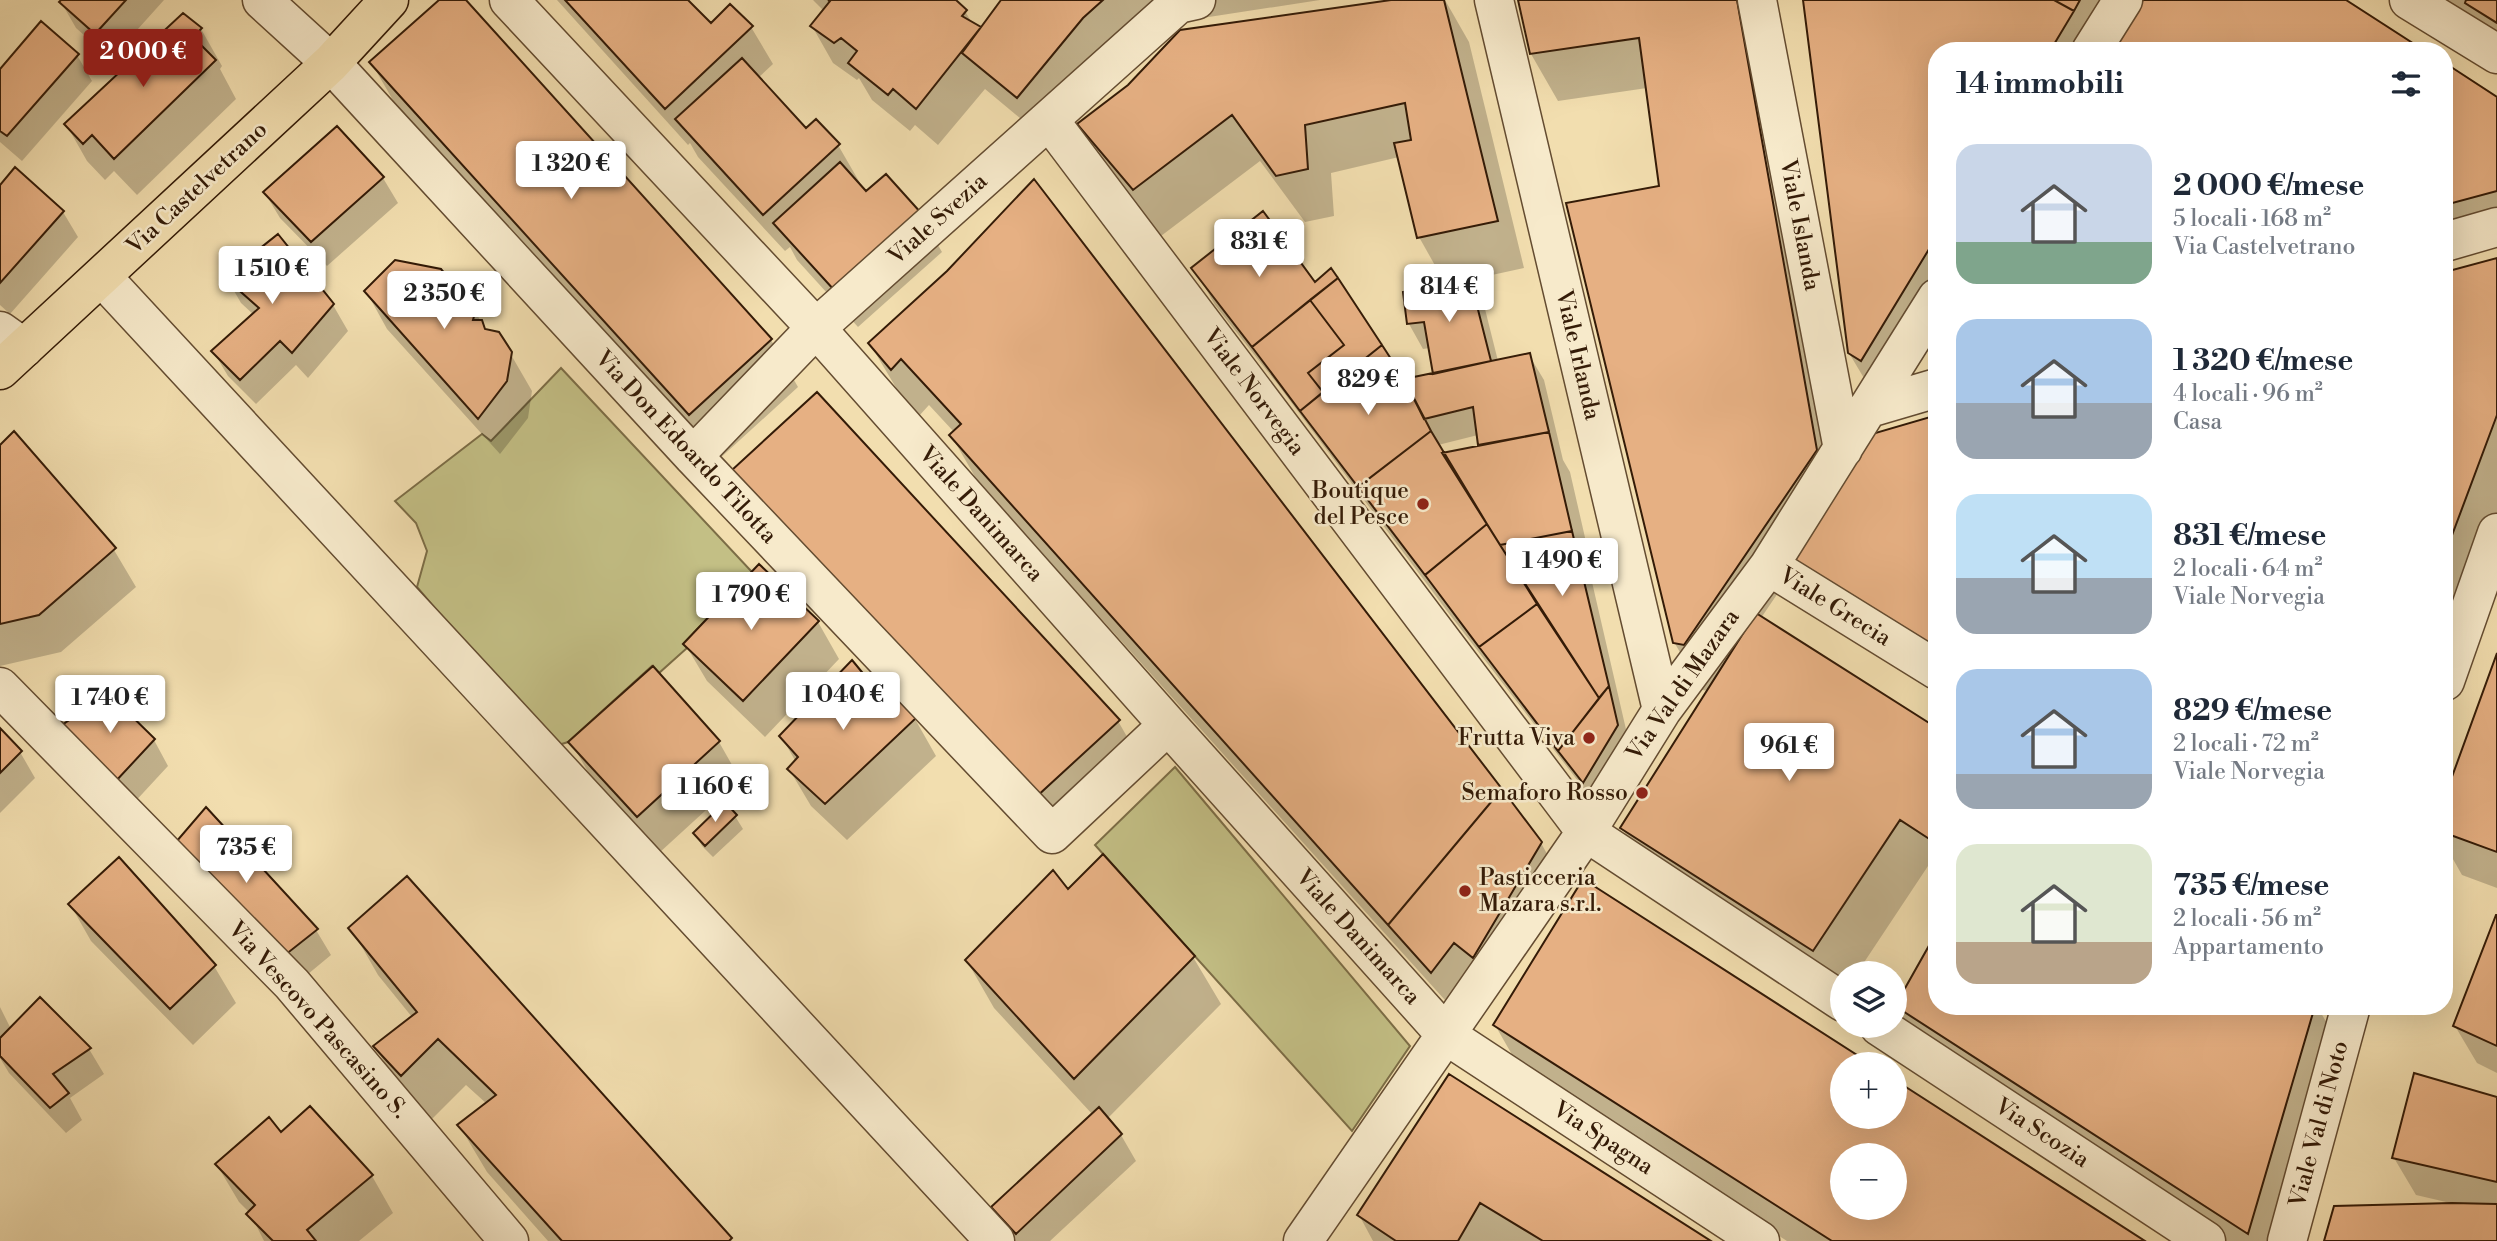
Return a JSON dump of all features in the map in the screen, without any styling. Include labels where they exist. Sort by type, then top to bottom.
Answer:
[{"type":"main road","name":"Via Castelvetrano","points":[[8,350],[102,277],[331,63],[389,0]]},
{"type":"street","name":"Via Don Edoardo Tilotta","points":[[262,0],[331,63],[693,456],[1052,834],[1168,725]]},
{"type":"street","name":"Viale Danimarca","points":[[509,0],[816,328],[1446,1035]]},
{"type":"street","name":"Viale Svezia","points":[[693,456],[816,328],[1178,4],[1196,0]]},
{"type":"street","name":"Viale Irlanda","points":[[1494,0],[1662,709]]},
{"type":"street","name":"Viale Islanda","points":[[1757,0],[1843,449]]},
{"type":"street","points":[[2097,42],[2123,0]]},
{"type":"street","points":[[2409,0],[2497,54]]},
{"type":"street","name":"Viale Norvegia","points":[[1049,120],[1586,832]]},
{"type":"street","points":[[2453,240],[2497,227]]},
{"type":"street","points":[[102,277],[995,1241]]},
{"type":"street","name":"Via Val di Mazara","points":[[1314,1237],[1446,1035],[1586,832],[1662,709],[1769,566],[1928,313]]},
{"type":"street","points":[[1869,408],[1928,391]]},
{"type":"street","points":[[2453,658],[2497,533]]},
{"type":"street","name":"Viale Grecia","points":[[1769,566],[1928,664]]},
{"type":"street","name":"Via Vescovo Pascasino S.","points":[[0,687],[292,984],[509,1241]]},
{"type":"street","points":[[1586,832],[1830,993]]},
{"type":"street","name":"Viale Val di Noto","points":[[2287,1241],[2349,1015]]},
{"type":"street","name":"Via Spagna","points":[[1446,1035],[1760,1241]]},
{"type":"street","name":"Via Scozia","points":[[1897,1038],[2206,1241]]},
{"type":"shaded area","points":[[561,368],[752,572],[683,644],[687,648],[659,673],[652,666],[568,742],[552,747],[417,587],[427,551],[416,523],[395,501],[482,434],[491,441]]},
{"type":"shaded area","points":[[1175,767],[1410,1046],[1352,1131],[1095,845]]},
{"type":"building","points":[[126,0],[95,34],[59,2]]},
{"type":"building","points":[[439,0],[466,0],[772,339],[689,415],[369,62]]},
{"type":"building","points":[[565,0],[688,0],[711,23],[730,4],[753,26],[665,109]]},
{"type":"building","points":[[828,0],[956,0],[967,10],[962,16],[981,27],[916,109],[893,89],[888,95],[848,63],[857,51],[841,38],[834,43],[810,26],[830,1]]},
{"type":"building","points":[[1001,0],[1103,0],[1083,18],[1017,98],[962,53]]},
{"type":"building","points":[[1391,0],[1444,0],[1498,221],[1417,238],[1394,143],[1411,140],[1405,103],[1305,125],[1308,169],[1276,176],[1232,115],[1133,190],[1077,124],[1128,85],[1180,30]]},
{"type":"building","points":[[1518,0],[1737,0],[1817,450],[1684,645],[1673,643],[1566,203],[1659,186],[1639,38],[1530,54]]},
{"type":"building","points":[[1803,0],[2054,0],[2074,11],[2055,42],[1928,42],[1928,251],[1861,361],[1848,353]]},
{"type":"building","points":[[2054,0],[2080,0],[2074,11]]},
{"type":"building","points":[[2143,0],[2346,0],[2411,42],[2117,42]]},
{"type":"building","points":[[2466,0],[2497,0],[2497,23],[2465,3]]},
{"type":"building","points":[[183,13],[202,28],[193,37],[216,60],[114,159],[92,135],[83,144],[64,124]]},
{"type":"building","points":[[41,21],[79,54],[7,136],[0,131],[0,69]]},
{"type":"building","points":[[742,58],[806,128],[816,119],[840,144],[763,215],[675,119]]},
{"type":"building","points":[[2453,68],[2497,97],[2497,191],[2453,203]]},
{"type":"building","points":[[337,126],[384,177],[311,242],[263,192]]},
{"type":"building","points":[[840,162],[866,191],[886,174],[922,214],[835,291],[773,223]]},
{"type":"building","points":[[15,167],[64,211],[0,283],[0,185]]},
{"type":"building","points":[[1034,179],[1502,789],[1388,925],[949,435],[961,424],[901,359],[891,370],[868,343],[947,271]]},
{"type":"building","points":[[1263,211],[1315,282],[1331,268],[1338,278],[1252,347],[1191,268]]},
{"type":"building","points":[[278,234],[334,304],[292,353],[280,341],[240,380],[211,351],[259,308],[224,277]]},
{"type":"building","points":[[2497,258],[2497,415],[2453,533],[2453,270]]},
{"type":"building","points":[[395,260],[441,269],[459,291],[460,305],[476,309],[473,320],[482,320],[485,329],[499,332],[512,352],[507,381],[478,419],[364,291]]},
{"type":"building","points":[[1338,278],[1382,345],[1323,392],[1308,373],[1344,345],[1310,300]]},
{"type":"building","points":[[1470,278],[1491,361],[1433,374],[1424,322],[1407,324],[1403,292]]},
{"type":"building","points":[[1310,300],[1344,345],[1308,373],[1323,392],[1300,411],[1252,347]]},
{"type":"building","points":[[1382,345],[1404,379],[1431,431],[1358,487],[1300,411]]},
{"type":"building","points":[[1530,353],[1549,432],[1478,445],[1473,407],[1424,419],[1404,379]]},
{"type":"building","points":[[817,392],[1120,720],[1035,798],[732,470]]},
{"type":"building","points":[[1928,418],[1928,646],[1788,559],[1865,436]]},
{"type":"building","points":[[14,431],[116,548],[39,615],[0,624],[0,445]]},
{"type":"building","name":"Boutique del Pesce","points":[[1431,431],[1487,524],[1425,575],[1358,487]]},
{"type":"building","points":[[1549,432],[1572,531],[1500,545],[1442,453]]},
{"type":"building","points":[[1487,524],[1537,604],[1479,647],[1425,575]]},
{"type":"building","points":[[1572,531],[1609,686],[1599,698],[1500,545]]},
{"type":"building","points":[[759,564],[819,621],[743,701],[683,644]]},
{"type":"building","points":[[1537,604],[1599,698],[1558,751],[1479,647]]},
{"type":"building","points":[[1756,613],[1928,722],[1928,838],[1900,820],[1813,951],[1620,828]]},
{"type":"building","points":[[2497,653],[2497,852],[2453,836],[2453,774]]},
{"type":"building","points":[[852,660],[884,699],[893,692],[916,718],[825,804],[787,769],[798,757],[779,736]]},
{"type":"building","points":[[653,666],[720,741],[637,817],[568,742]]},
{"type":"building","name":"Frutta Viva","points":[[1609,686],[1618,725],[1583,783],[1558,751]]},
{"type":"building","points":[[105,690],[155,739],[115,782],[62,725],[87,708]]},
{"type":"building","points":[[0,728],[22,751],[0,773]]},
{"type":"building","name":"Pasticceria Mazara s.r.l.","points":[[1502,789],[1542,842],[1473,958],[1454,943],[1431,973],[1388,925]]},
{"type":"building","points":[[725,802],[737,815],[705,846],[693,833]]},
{"type":"building","points":[[206,807],[318,929],[280,959],[176,842]]},
{"type":"building","points":[[1103,854],[1195,956],[1074,1079],[965,960],[1053,870],[1068,889]]},
{"type":"building","points":[[119,857],[216,965],[170,1009],[68,904]]},
{"type":"building","points":[[407,876],[732,1238],[729,1241],[562,1241],[457,1125],[496,1095],[438,1039],[401,1076],[373,1046],[417,1012],[348,928]]},
{"type":"building","points":[[1583,879],[1852,1052],[1830,1052],[1830,1129],[1907,1129],[1907,1088],[2145,1241],[1832,1241],[1493,1025]]},
{"type":"building","points":[[2497,915],[2497,1046],[2453,1026]]},
{"type":"building","points":[[1928,947],[1928,1015],[2312,1015],[2248,1234],[1907,1014],[1907,985]]},
{"type":"building","points":[[40,997],[91,1048],[53,1074],[69,1093],[50,1108],[0,1056],[0,1038]]},
{"type":"building","points":[[2414,1073],[2497,1097],[2497,1182],[2392,1158]]},
{"type":"building","points":[[1449,1074],[1711,1241],[1543,1241],[1480,1203],[1458,1241],[1396,1241],[1357,1215]]},
{"type":"building","points":[[310,1106],[373,1175],[307,1230],[316,1241],[273,1241],[246,1214],[255,1205],[215,1164],[269,1117],[281,1132]]},
{"type":"building","points":[[1099,1107],[1122,1134],[1016,1234],[991,1207]]},
{"type":"building","points":[[2497,1204],[2497,1241],[2324,1241],[2334,1206]]},
{"type":"place","name":"Boutique del Pesce","points":[[1423,504]]},
{"type":"place","name":"Frutta Viva","points":[[1589,738]]},
{"type":"place","name":"Semaforo Rosso","points":[[1642,793]]},
{"type":"place","name":"Pasticceria Mazara s.r.l.","points":[[1465,891]]}]
